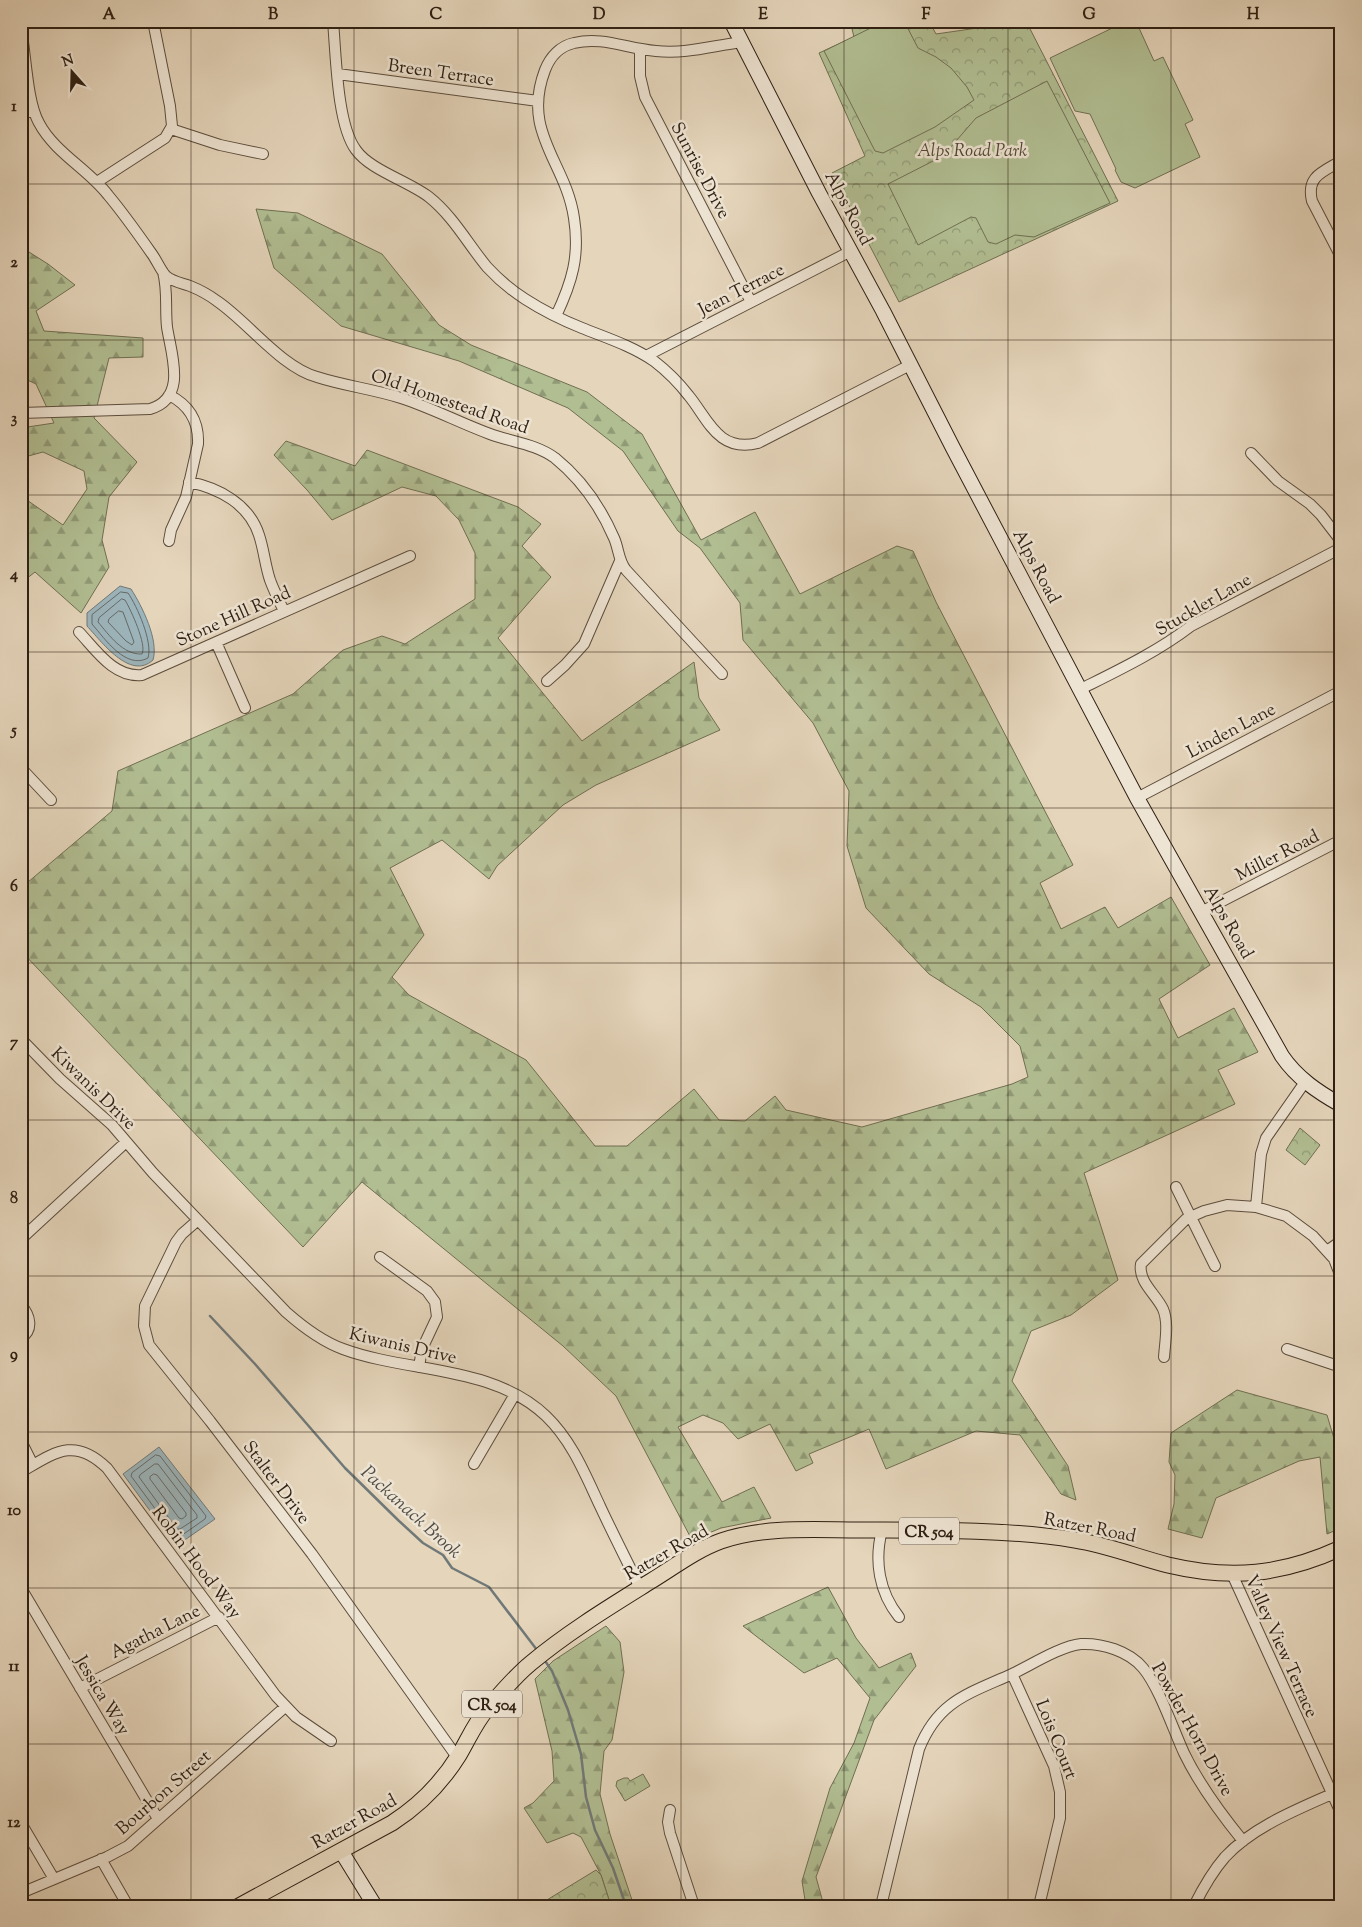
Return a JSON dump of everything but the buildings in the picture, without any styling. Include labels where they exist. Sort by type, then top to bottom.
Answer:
[{"type":"main road","name":"Alps Road","points":[[731,21],[819,193],[1137,798],[1282,1056],[1295,1073],[1305,1082],[1341,1105]]},
{"type":"main road","name":"Ratzer Road","points":[[248,1904],[392,1823],[415,1808],[432,1791],[457,1757],[484,1712],[515,1678],[539,1656],[695,1553],[738,1536],[772,1531],[882,1530],[1056,1537],[1096,1544],[1200,1572],[1232,1574],[1255,1573],[1292,1567],[1340,1550]]},
{"type":"main road","points":[[341,1851],[375,1906]]},
{"type":"street","points":[[97,182],[160,142],[171,129],[170,106],[153,21]]},
{"type":"street","points":[[333,21],[344,123],[351,143],[357,152],[372,165],[405,182],[432,200],[463,234],[496,276],[525,298],[556,316],[616,341],[646,356],[665,370],[694,403],[707,424],[718,434],[736,444],[758,443],[910,365]]},
{"type":"street","name":"Old Homestead Road","points":[[21,29],[33,110],[45,133],[75,164],[97,182],[146,246],[163,272],[173,280],[197,290],[218,302],[305,373],[403,399],[430,408],[490,434],[541,449],[567,469],[590,496],[604,516],[615,540],[620,561],[626,570],[722,674]]},
{"type":"street","points":[[556,316],[574,273],[576,232],[571,201],[566,186],[540,129],[538,101],[547,64],[559,50],[567,45],[585,41],[600,40],[659,52],[688,52],[742,42]]},
{"type":"street","name":"Sunrise Drive","points":[[640,49],[640,76],[645,97],[752,302]]},
{"type":"street","name":"Breen Terrace","points":[[338,74],[538,101]]},
{"type":"street","points":[[21,115],[33,110]]},
{"type":"street","points":[[171,129],[220,146],[263,154]]},
{"type":"street","points":[[1341,161],[1316,176],[1313,181],[1311,194],[1312,201],[1341,257]]},
{"type":"street","name":"Jean Terrace","points":[[646,356],[851,251]]},
{"type":"street","points":[[21,413],[150,409],[161,404],[169,395],[174,384],[175,363],[167,326],[163,272]]},
{"type":"street","points":[[169,395],[184,404],[194,418],[197,426],[198,444],[186,497],[175,520],[169,541]]},
{"type":"street","points":[[1251,453],[1278,481],[1302,498],[1321,515],[1341,541]]},
{"type":"street","points":[[189,482],[202,485],[227,496],[237,502],[251,519],[259,536],[269,578],[284,612]]},
{"type":"street","name":"Stuckler Lane","points":[[1081,689],[1134,662],[1175,638],[1191,626],[1341,548]]},
{"type":"street","name":"Stone Hill Road","points":[[79,632],[110,665],[126,674],[142,675],[410,556]]},
{"type":"street","points":[[547,681],[584,644],[620,561]]},
{"type":"street","points":[[216,642],[245,708]]},
{"type":"street","name":"Linden Lane","points":[[1137,798],[1341,691]]},
{"type":"street","points":[[21,768],[51,800]]},
{"type":"street","name":"Miller Road","points":[[1201,912],[1341,840]]},
{"type":"street","name":"Kiwanis Drive","points":[[21,1039],[53,1072],[112,1126],[286,1312],[316,1335],[332,1344],[360,1354],[489,1383],[515,1394],[545,1415],[567,1441],[576,1456],[640,1588]]},
{"type":"street","points":[[1256,1207],[1261,1154],[1266,1138],[1305,1082]]},
{"type":"street","points":[[21,1238],[126,1142]]},
{"type":"street","points":[[1176,1187],[1215,1266]]},
{"type":"street","points":[[1164,1357],[1166,1327],[1164,1310],[1143,1280],[1140,1272],[1141,1264],[1191,1217],[1204,1211],[1227,1205],[1256,1207],[1286,1216],[1313,1236],[1327,1251],[1334,1259],[1341,1277]]},
{"type":"street","name":"Stalter Drive","points":[[198,1220],[176,1242],[146,1306],[144,1326],[149,1345],[312,1554],[457,1757]]},
{"type":"street","points":[[1327,1251],[1341,1241]]},
{"type":"street","points":[[380,1257],[427,1291],[436,1302],[437,1317],[422,1349],[419,1367]]},
{"type":"street","points":[[21,1305],[30,1321],[28,1333],[21,1338]]},
{"type":"street","points":[[1287,1349],[1340,1365]]},
{"type":"street","points":[[474,1464],[515,1394]]},
{"type":"street","points":[[21,1440],[33,1466]]},
{"type":"street","name":"Robin Hood Way","points":[[21,1472],[64,1450],[82,1451],[99,1460],[107,1468],[285,1707],[296,1717],[331,1741]]},
{"type":"street","points":[[882,1530],[877,1554],[880,1579],[890,1603],[899,1617]]},
{"type":"street","name":"Valley View Terrace","points":[[1232,1574],[1336,1792],[1341,1814]]},
{"type":"street","name":"Jessica Way","points":[[21,1588],[158,1819]]},
{"type":"street","name":"Agatha Lane","points":[[80,1688],[219,1618]]},
{"type":"street","name":"Powder Horn Drive","points":[[881,1906],[919,1749],[927,1730],[936,1718],[954,1701],[1062,1650],[1080,1644],[1104,1646],[1128,1656],[1143,1667],[1185,1754],[1222,1813],[1243,1841]]},
{"type":"street","name":"Lois Court","points":[[1012,1674],[1054,1766],[1060,1792],[1060,1818],[1039,1906]]},
{"type":"street","name":"Bourbon Street","points":[[21,1893],[128,1846],[285,1707]]},
{"type":"street","points":[[1197,1905],[1214,1871],[1225,1857],[1243,1841],[1266,1826],[1336,1792]]},
{"type":"street","points":[[670,1810],[668,1822],[670,1833],[694,1906]]},
{"type":"street","points":[[21,1823],[54,1879]]},
{"type":"street","points":[[101,1859],[128,1906]]},
{"type":"green space","name":"Alps Road Park","points":[[850,21],[929,21],[936,34],[1026,21],[1118,201],[899,302],[832,173],[865,156],[819,53],[854,37]]},
{"type":"green space","points":[[885,21],[904,21],[918,48],[936,57],[951,68],[967,87],[974,100],[935,127],[883,153],[875,151],[824,51]]},
{"type":"green space","points":[[1127,21],[1131,24],[1133,21],[1139,21],[1139,28],[1154,61],[1163,57],[1193,120],[1185,124],[1200,157],[1135,188],[1121,182],[1090,114],[1075,111],[1050,58]]},
{"type":"green space","points":[[1047,81],[1110,203],[1034,237],[1015,235],[996,244],[988,242],[976,218],[971,217],[918,245],[888,184],[943,156],[976,118]]},
{"type":"green space","points":[[256,209],[298,213],[382,254],[439,325],[471,345],[587,392],[642,434],[701,540],[755,512],[800,594],[897,546],[913,551],[936,602],[1073,865],[1040,883],[1061,929],[1105,907],[1118,928],[1171,897],[1210,965],[1159,999],[1178,1038],[1234,1008],[1258,1052],[1218,1070],[1235,1104],[1084,1173],[1118,1280],[1071,1315],[1031,1331],[1012,1381],[1068,1466],[1076,1500],[1061,1494],[1020,1435],[976,1431],[886,1469],[869,1429],[809,1454],[813,1463],[796,1471],[770,1424],[738,1439],[723,1423],[703,1415],[678,1427],[722,1502],[754,1487],[771,1518],[721,1528],[692,1540],[616,1396],[563,1346],[362,1182],[303,1247],[21,951],[21,888],[112,811],[118,771],[293,694],[343,650],[382,636],[405,644],[475,599],[475,553],[459,520],[436,496],[402,487],[332,520],[274,455],[286,441],[355,466],[367,450],[518,507],[541,524],[522,546],[551,577],[498,638],[582,741],[694,662],[699,698],[720,730],[596,785],[563,805],[497,866],[489,879],[442,840],[390,868],[424,935],[392,977],[409,995],[526,1060],[595,1146],[627,1146],[694,1089],[719,1120],[745,1121],[775,1096],[786,1110],[862,1127],[1012,1084],[1028,1077],[1020,1046],[981,1007],[929,974],[866,908],[847,846],[849,791],[813,723],[743,640],[740,603],[700,548],[678,531],[623,451],[568,408],[459,361],[341,326],[274,268]]},
{"type":"green space","points":[[21,247],[48,264],[75,285],[36,311],[44,331],[143,338],[143,357],[109,358],[94,418],[137,462],[109,497],[102,540],[109,567],[81,613],[35,572],[21,583],[21,496],[63,525],[87,489],[84,471],[43,452],[21,458],[21,428],[54,423],[36,384],[21,377]]},
{"type":"green space","points":[[1300,1128],[1320,1145],[1305,1165],[1286,1150]]},
{"type":"green space","points":[[1237,1390],[1327,1415],[1335,1442],[1341,1444],[1341,1528],[1327,1534],[1320,1457],[1299,1461],[1216,1498],[1202,1538],[1168,1529],[1174,1504],[1175,1475],[1169,1462],[1171,1433]]},
{"type":"green space","points":[[828,1587],[856,1638],[879,1668],[911,1653],[916,1666],[874,1720],[816,1877],[824,1906],[806,1906],[802,1881],[830,1788],[854,1743],[870,1698],[837,1658],[804,1673],[743,1626]]},
{"type":"green space","points":[[606,1626],[620,1642],[624,1672],[612,1740],[604,1751],[600,1794],[610,1834],[634,1906],[611,1906],[601,1875],[581,1837],[573,1833],[547,1843],[524,1808],[533,1803],[554,1781],[552,1751],[535,1679],[553,1661]]},
{"type":"green space","points":[[643,1774],[650,1786],[625,1801],[616,1786],[617,1781],[628,1778],[630,1781]]},
{"type":"green space","points":[[596,1870],[601,1875],[611,1906],[537,1906]]},
{"type":"water","points":[[120,586],[131,589],[140,604],[152,633],[154,643],[153,660],[144,665],[135,666],[117,656],[87,626],[87,613]]},
{"type":"water","points":[[159,1447],[215,1519],[176,1546],[123,1474]]},
{"type":"waterway","name":"Packanack Brook","points":[[210,1316],[255,1364],[345,1468],[423,1543],[443,1555],[452,1568],[489,1587],[537,1650]]},
{"type":"waterway","name":"Packanack Brook","points":[[543,1658],[552,1671],[568,1710],[581,1754],[586,1797],[595,1830],[613,1868],[626,1906]]}]
